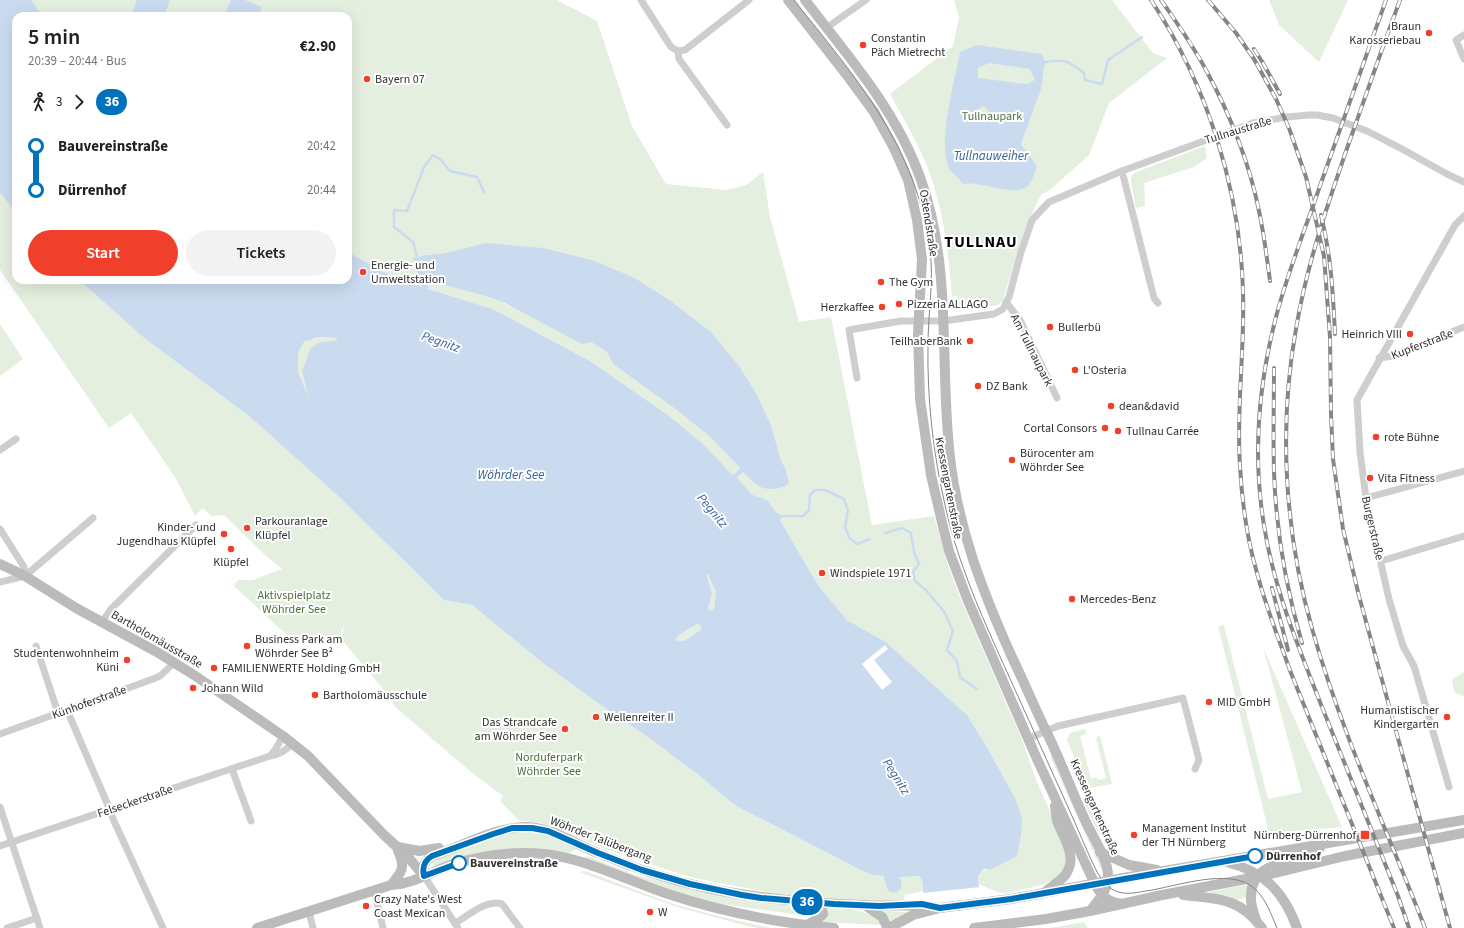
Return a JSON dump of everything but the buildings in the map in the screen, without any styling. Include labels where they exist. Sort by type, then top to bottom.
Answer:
[{"type":"main road","name":"Ostendstraße","points":[[788,0],[866,100],[886,132],[903,168],[913,200],[921,247],[922,272],[918,321]]},
{"type":"main road","name":"Ostendstraße","points":[[804,0],[883,103],[914,162],[924,189],[934,227],[941,282],[943,321]]},
{"type":"main road","name":"Kressengartenstraße","points":[[918,321],[920,406],[933,486],[949,551],[963,589],[1029,740],[1095,884],[1102,896]]},
{"type":"main road","name":"Kressengartenstraße","points":[[943,321],[949,443],[952,472],[960,516],[971,556],[986,598],[1108,871],[1107,882],[1102,896],[1090,911]]},
{"type":"main road","name":"Bartholomäusstraße","points":[[0,564],[25,576],[76,608],[194,675],[283,736],[308,756],[424,876]]},
{"type":"main road","name":"Kressengartenstraße","points":[[1043,893],[1065,876],[1071,861],[1069,848],[1057,819],[1054,794]]},
{"type":"main road","points":[[866,906],[882,917],[889,928],[922,909],[984,903],[1464,820]]},
{"type":"main road","name":"Wöhrder Talübergang","points":[[424,876],[423,868],[428,859],[464,843],[512,828],[532,828],[548,831],[642,870],[706,887],[761,898],[816,903],[922,909]]},
{"type":"main road","points":[[974,928],[1046,919],[1090,911],[1338,858],[1464,833]]},
{"type":"main road","points":[[1259,924],[1251,903],[1250,895],[1252,886],[1259,876],[1274,864],[1303,856],[1335,842]]},
{"type":"main road","points":[[396,847],[422,851],[464,843]]},
{"type":"main road","points":[[391,884],[402,869],[402,860],[396,847]]},
{"type":"main road","points":[[1100,852],[1130,866],[1167,871]]},
{"type":"main road","points":[[258,928],[391,884],[401,884],[459,863],[501,854],[520,853],[545,854],[573,860],[693,902],[752,915],[807,925],[834,928]]},
{"type":"main road","points":[[573,860],[576,855],[580,853],[598,853]]},
{"type":"main road","points":[[1223,861],[1247,869],[1259,876],[1280,895],[1290,910],[1297,928]]},
{"type":"main road","points":[[1171,893],[1226,900],[1245,910],[1259,924]]},
{"type":"main road","points":[[1102,896],[1112,902],[1122,904]]},
{"type":"main road","points":[[807,925],[823,914],[821,907],[816,903]]},
{"type":"street","points":[[641,0],[671,47],[678,50],[685,50],[749,0]]},
{"type":"street","points":[[826,28],[866,0]]},
{"type":"street","points":[[1464,35],[1456,40],[1464,59]]},
{"type":"street","points":[[678,50],[679,59],[727,126]]},
{"type":"street","name":"Tullnaustraße","points":[[943,321],[994,314],[1003,309],[1009,297],[1032,220],[1049,202],[1122,171],[1246,125],[1287,117],[1317,115],[1333,118],[1367,131],[1402,148],[1464,182]]},
{"type":"street","points":[[1122,171],[1154,298],[1158,303]]},
{"type":"street","name":"Burgerstraße","points":[[1449,787],[1414,666],[1402,646],[1389,599],[1366,498],[1360,452],[1357,400],[1379,358],[1455,225],[1464,216]]},
{"type":"street","name":"Am Tullnaupark","points":[[1006,302],[1020,320],[1057,398]]},
{"type":"street","points":[[857,378],[849,330],[890,323],[943,321]]},
{"type":"street","name":"Kupferstraße","points":[[1379,358],[1393,356],[1464,327]]},
{"type":"street","points":[[0,450],[16,439]]},
{"type":"street","points":[[1366,498],[1464,471]]},
{"type":"street","points":[[0,582],[25,576],[93,518]]},
{"type":"street","points":[[102,622],[111,609],[196,525]]},
{"type":"street","points":[[0,529],[24,567],[25,576]]},
{"type":"street","points":[[1381,561],[1464,536]]},
{"type":"street","points":[[36,646],[58,713]]},
{"type":"street","name":"Künhoferstraße","points":[[0,734],[153,679],[160,676],[174,663]]},
{"type":"street","points":[[1029,740],[1046,730],[1058,726],[1183,698],[1199,760],[1195,769]]},
{"type":"street","points":[[67,710],[114,821],[162,928]]},
{"type":"street","points":[[270,756],[283,736]]},
{"type":"street","name":"Felseckerstraße","points":[[0,846],[270,756],[280,754],[292,744]]},
{"type":"street","points":[[232,769],[251,821]]},
{"type":"street","points":[[0,807],[38,918],[40,928]]},
{"type":"street","points":[[424,876],[457,926],[487,904],[494,902],[502,904],[520,928]]},
{"type":"street","points":[[374,890],[383,928]]},
{"type":"street","points":[[309,912],[313,928]]},
{"type":"street","points":[[7,928],[38,918]]},
{"type":"green space","points":[[31,0],[557,0],[597,21],[632,126],[666,184],[726,190],[746,185],[763,172],[770,217],[799,322],[831,317],[872,525],[934,516],[946,560],[961,600],[1021,737],[1036,780],[1065,844],[1065,864],[1057,877],[1051,881],[1034,887],[1008,893],[997,892],[979,884],[978,875],[981,870],[986,870],[1015,798],[987,747],[967,715],[886,642],[847,620],[818,585],[780,520],[783,516],[776,512],[767,500],[753,495],[737,478],[743,472],[789,482],[771,425],[757,395],[740,367],[711,332],[671,301],[635,278],[595,261],[503,303],[591,342],[607,352],[614,364],[709,436],[740,468],[733,475],[702,443],[668,415],[590,361],[493,309],[428,289],[430,281],[461,250],[426,255],[420,276],[426,279],[422,286],[393,277],[352,254],[352,12],[40,12]]},
{"type":"green space","name":"Tullnaupark","points":[[954,0],[1112,0],[1153,53],[1167,58],[1109,103],[1089,155],[1051,189],[1041,195],[1024,231],[1003,300],[998,305],[959,311],[957,296],[952,297],[945,235],[935,189],[922,153],[890,94],[953,46],[959,18]]},
{"type":"green space","points":[[1269,0],[1348,0],[1319,62],[1279,25]]},
{"type":"green space","points":[[1205,146],[1207,158],[1194,167],[1144,183],[1145,206],[1136,208],[1131,176],[1136,172]]},
{"type":"green space","points":[[0,193],[12,207],[12,284],[83,284],[144,338],[249,416],[338,496],[444,600],[472,605],[544,664],[645,735],[701,777],[736,806],[860,870],[902,877],[919,876],[922,880],[923,891],[905,895],[904,900],[888,901],[816,898],[772,893],[694,878],[605,849],[562,830],[540,823],[518,820],[500,801],[503,796],[471,772],[395,707],[388,695],[342,640],[344,623],[339,641],[301,643],[281,630],[234,586],[238,580],[253,580],[282,569],[266,556],[224,515],[211,516],[203,508],[195,516],[175,477],[131,413],[109,428],[0,270]]},
{"type":"green space","points":[[0,324],[23,359],[0,376]]},
{"type":"green space","points":[[318,337],[336,338],[337,340],[320,342],[310,349],[302,371],[309,397],[298,372],[298,353],[304,342]]},
{"type":"green space","points":[[709,574],[716,592],[714,608],[711,611],[708,609],[712,594],[707,576]]},
{"type":"green space","points":[[699,623],[702,629],[684,641],[675,640],[679,635]]},
{"type":"green space","points":[[1224,625],[1268,799],[1302,792],[1263,647],[1342,827],[1269,833],[1218,626]]},
{"type":"green space","points":[[1464,672],[1464,697],[1454,692],[1452,679]]},
{"type":"green space","points":[[1085,729],[1086,734],[1080,736],[1091,779],[1097,777],[1098,780],[1106,778],[1096,738],[1100,735],[1112,784],[1089,788],[1084,781],[1067,740],[1070,733]]},
{"type":"green space","points":[[1053,754],[1103,868],[1101,869],[1050,756]]},
{"type":"green space","points":[[1085,801],[1100,812],[1104,840],[1095,827],[1084,802]]},
{"type":"green space","points":[[516,832],[533,832],[547,835],[579,849],[574,850],[569,854],[534,850],[435,867],[430,860],[503,835]]},
{"type":"green space","points":[[587,856],[633,874],[651,879],[707,891],[778,904],[816,909],[820,911],[814,917],[721,904],[659,888],[583,858]]},
{"type":"green space","points":[[585,871],[673,904],[771,928],[747,926],[674,906],[579,872]]},
{"type":"green space","points":[[1245,885],[1247,886],[1246,897],[1238,900],[1228,896],[1209,893],[1209,892]]},
{"type":"green space","points":[[827,909],[864,912],[876,919],[881,925],[823,922],[827,915]]},
{"type":"green space","points":[[883,912],[906,912],[906,914],[891,921]]},
{"type":"green space","points":[[1084,922],[1088,928],[1050,928]]},
{"type":"water","points":[[0,0],[31,0],[40,12],[12,12],[12,207],[0,193]]},
{"type":"water","points":[[137,0],[170,0],[166,12],[132,12]]},
{"type":"water","points":[[231,0],[245,0],[262,7],[260,12],[226,12]]},
{"type":"water","name":"Tullnauweiher","points":[[977,45],[1042,54],[1045,62],[1041,89],[1021,144],[1037,166],[1035,174],[1028,186],[1023,189],[1010,190],[974,184],[963,184],[949,168],[946,158],[946,128],[960,52]],"holes":[[[989,63],[1030,69],[1035,80],[1027,84],[978,78],[978,68]],[[984,106],[991,114],[985,123],[976,120],[974,112]]]},
{"type":"water","name":"Wöhrder See","points":[[486,243],[543,248],[595,261],[635,278],[671,301],[711,332],[740,367],[757,395],[771,425],[789,482],[782,487],[767,489],[759,486],[743,472],[737,478],[753,495],[767,500],[776,512],[783,516],[780,520],[818,585],[847,620],[886,642],[967,715],[987,747],[1015,798],[1022,818],[1021,835],[1017,856],[992,869],[983,869],[978,876],[983,928],[927,928],[922,880],[919,876],[902,877],[874,875],[860,870],[736,806],[701,777],[645,735],[544,664],[472,605],[444,600],[338,496],[249,416],[144,338],[83,284],[352,284],[352,254],[393,276],[412,284],[422,286],[425,279],[414,270],[413,258],[446,253]],"holes":[[[430,281],[503,302],[582,344],[591,342],[607,352],[613,364],[674,408],[709,436],[740,468],[733,475],[702,443],[668,415],[590,361],[493,309],[428,289]],[[318,337],[336,338],[337,340],[320,342],[310,349],[302,371],[308,396],[298,372],[298,353],[304,342]],[[708,574],[716,592],[714,608],[711,611],[708,609],[712,594],[707,576]],[[699,623],[702,629],[684,641],[675,640],[679,635]]]},
{"type":"pier","points":[[885,645],[888,649],[874,660],[892,682],[882,690],[862,664]]},
{"type":"pier","points":[[981,887],[985,928],[925,928],[922,893]]},
{"type":"waterway","points":[[1045,62],[1062,61],[1070,63],[1084,73],[1085,80],[1102,84],[1108,60],[1142,37]]},
{"type":"waterway","points":[[417,257],[413,242],[394,227],[394,210],[407,211],[424,167],[433,155],[441,160],[450,171],[477,177],[484,192]]},
{"type":"waterway","points":[[783,516],[803,516],[809,510],[810,495],[815,490],[825,490],[844,499],[848,510],[845,527],[850,539],[857,544],[870,539]]},
{"type":"waterway","points":[[885,533],[902,528],[911,533],[914,552],[919,564],[913,572],[915,581],[927,591],[945,613],[953,631],[947,650],[957,661],[960,677],[977,689]]},
{"type":"waterway","points":[[891,875],[894,885]]},
{"type":"tram line","points":[[794,0],[840,57],[861,86],[898,146],[912,178],[923,213],[930,250],[931,286],[928,333],[930,405],[937,466],[951,531],[968,581],[988,630],[1097,872],[1110,888],[1114,891],[1123,893],[1158,889],[1218,878],[1245,882],[1255,889],[1262,897],[1277,928]]},
{"type":"railway","points":[[1151,0],[1189,67],[1204,102],[1217,139],[1235,214],[1243,291],[1243,335],[1239,422],[1240,466],[1242,493],[1253,560],[1291,673],[1394,928]]},
{"type":"railway","points":[[1161,0],[1202,63],[1224,105],[1245,158],[1255,194],[1262,228],[1270,281]]},
{"type":"railway","points":[[1208,0],[1236,33],[1254,59],[1276,99],[1289,128],[1306,177],[1324,256],[1330,337],[1333,459],[1343,529],[1359,596],[1450,928]]},
{"type":"railway","points":[[1386,0],[1297,249],[1276,317],[1264,373],[1258,458],[1262,514],[1277,584],[1306,666],[1398,896],[1409,928]]},
{"type":"railway","points":[[1400,0],[1335,184],[1319,232],[1306,280],[1290,367],[1286,443],[1287,482],[1296,558],[1303,595],[1313,632],[1337,708],[1425,928]]},
{"type":"railway","points":[[1254,49],[1280,94]]},
{"type":"railway","points":[[1321,215],[1329,259],[1335,334]]},
{"type":"railway","points":[[1274,368],[1274,459],[1277,515],[1291,601],[1302,643]]},
{"type":"railway","points":[[1272,588],[1288,650]]},
{"type":"bus line","name":"36","points":[[459,863],[424,876],[423,865],[426,860],[432,856],[464,843],[512,828],[532,828],[548,831],[642,870],[690,884],[742,895],[816,903],[866,906],[922,904],[940,908],[1011,899],[1255,856]]},
{"type":"place","name":"Braun Karosseriebau","points":[[1429,33]]},
{"type":"place","name":"Constantin Päch Mietrecht","points":[[863,45]]},
{"type":"place","name":"Bayern 07","points":[[367,79]]},
{"type":"place","name":"Energie- und Umweltstation","points":[[363,272]]},
{"type":"place","name":"The Gym","points":[[881,282]]},
{"type":"place","name":"Pizzeria ALLAGO","points":[[899,304]]},
{"type":"place","name":"Herzkaffee","points":[[882,307]]},
{"type":"place","name":"Bullerbü","points":[[1050,327]]},
{"type":"place","name":"Heinrich VIII","points":[[1410,334]]},
{"type":"place","name":"TeilhaberBank","points":[[970,341]]},
{"type":"place","name":"L'Osteria","points":[[1075,370]]},
{"type":"place","name":"DZ Bank","points":[[978,386]]},
{"type":"place","name":"dean&david","points":[[1111,406]]},
{"type":"place","name":"Cortal Consors","points":[[1105,428]]},
{"type":"place","name":"Tullnau Carrée","points":[[1118,431]]},
{"type":"place","name":"rote Bühne","points":[[1376,437]]},
{"type":"place","name":"Bürocenter am Wöhrder See","points":[[1012,460]]},
{"type":"place","name":"Vita Fitness","points":[[1370,478]]},
{"type":"place","name":"Parkouranlage Klüpfel","points":[[247,528]]},
{"type":"place","name":"Kinder- und Jugendhaus Klüpfel","points":[[224,534]]},
{"type":"place","name":"Klüpfel","points":[[231,549]]},
{"type":"place","name":"Windspiele 1971","points":[[822,573]]},
{"type":"place","name":"Mercedes-Benz","points":[[1072,599]]},
{"type":"place","name":"Business Park am Wöhrder See B²","points":[[247,646]]},
{"type":"place","name":"Studentenwohnheim Küni","points":[[127,660]]},
{"type":"place","name":"FAMILIENWERTE Holding GmbH","points":[[214,668]]},
{"type":"place","name":"Johann Wild","points":[[193,688]]},
{"type":"place","name":"Bartholomäusschule","points":[[315,695]]},
{"type":"place","name":"MID GmbH","points":[[1209,702]]},
{"type":"place","name":"Wellenreiter II","points":[[596,717]]},
{"type":"place","name":"Humanistischer Kindergarten","points":[[1447,717]]},
{"type":"place","name":"Das Strandcafe am Wöhrder See","points":[[565,729]]},
{"type":"place","name":"Management Institut der TH Nürnberg","points":[[1134,835]]},
{"type":"place","name":"Nürnberg-Dürrenhof","points":[[1365,835]]},
{"type":"place","name":"Dürrenhof","points":[[1255,856]]},
{"type":"place","name":"Bauvereinstraße","points":[[459,863]]},
{"type":"place","name":"Crazy Nate's West Coast Mexican","points":[[366,906]]},
{"type":"place","name":"W","points":[[650,912]]},
{"type":"district","name":"TULLNAU","points":[[981,241]]},
{"type":"water label","name":"Pegnitz","points":[[441,341]]},
{"type":"water label","name":"Pegnitz","points":[[713,510]]},
{"type":"water label","name":"Pegnitz","points":[[897,776]]},
{"type":"park label","name":"Aktivspielplatz Wöhrder See","points":[[294,602]]},
{"type":"park label","name":"Norduferpark Wöhrder See","points":[[549,764]]}]
